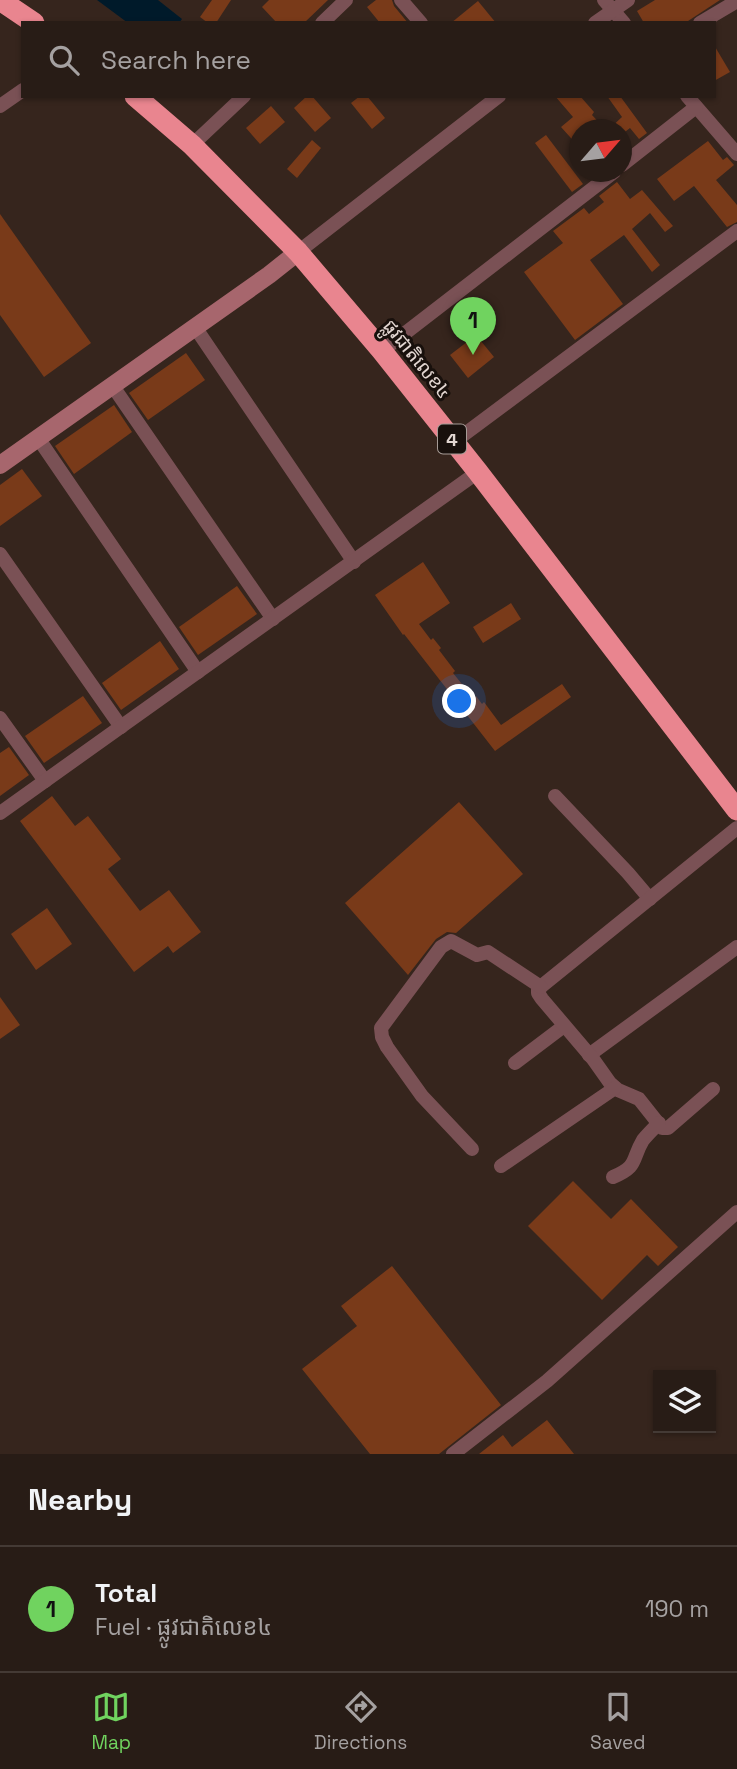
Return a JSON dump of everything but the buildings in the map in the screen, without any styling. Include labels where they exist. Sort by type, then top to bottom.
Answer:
[{"type":"highway","points":[[0,0],[31,21]]},
{"type":"highway","name":"ផ្លូវជាតិលេខ៤","points":[[137,98],[192,145],[298,252],[382,351],[737,810]]},
{"type":"street","points":[[324,21],[346,0]]},
{"type":"street","points":[[401,0],[419,21]]},
{"type":"street","points":[[596,21],[608,5],[628,0]]},
{"type":"street","points":[[703,21],[737,1]]},
{"type":"street","points":[[608,5],[622,21]]},
{"type":"street","points":[[0,106],[21,91]]},
{"type":"street","points":[[192,145],[242,98]]},
{"type":"street","points":[[0,465],[270,275],[491,99]]},
{"type":"street","points":[[632,155],[692,102],[737,154]]},
{"type":"street","points":[[382,351],[601,182]]},
{"type":"street","points":[[454,442],[737,232]]},
{"type":"street","points":[[195,327],[354,562]]},
{"type":"street","points":[[112,385],[273,619]]},
{"type":"street","points":[[37,438],[198,672]]},
{"type":"street","points":[[0,813],[478,472]]},
{"type":"street","points":[[0,554],[121,727]]},
{"type":"street","points":[[0,718],[45,781]]},
{"type":"street","points":[[555,796],[650,899]]},
{"type":"street","points":[[713,1089],[668,1128],[662,1128],[639,1099],[615,1088],[538,993],[538,989],[737,828]]},
{"type":"street","points":[[472,1149],[422,1096],[387,1047],[381,1028],[442,947],[452,941],[477,955],[488,952],[541,987]]},
{"type":"street","points":[[589,1055],[737,947]]},
{"type":"street","points":[[515,1063],[564,1026]]},
{"type":"street","points":[[501,1166],[615,1088]]},
{"type":"street","points":[[612,1177],[625,1172],[635,1160],[642,1142],[659,1124]]},
{"type":"street","points":[[453,1454],[547,1381],[737,1212]]},
{"type":"water","points":[[97,0],[158,0],[182,19],[180,21],[125,21]]},
{"type":"place","name":"Total","points":[[473,355]]}]
